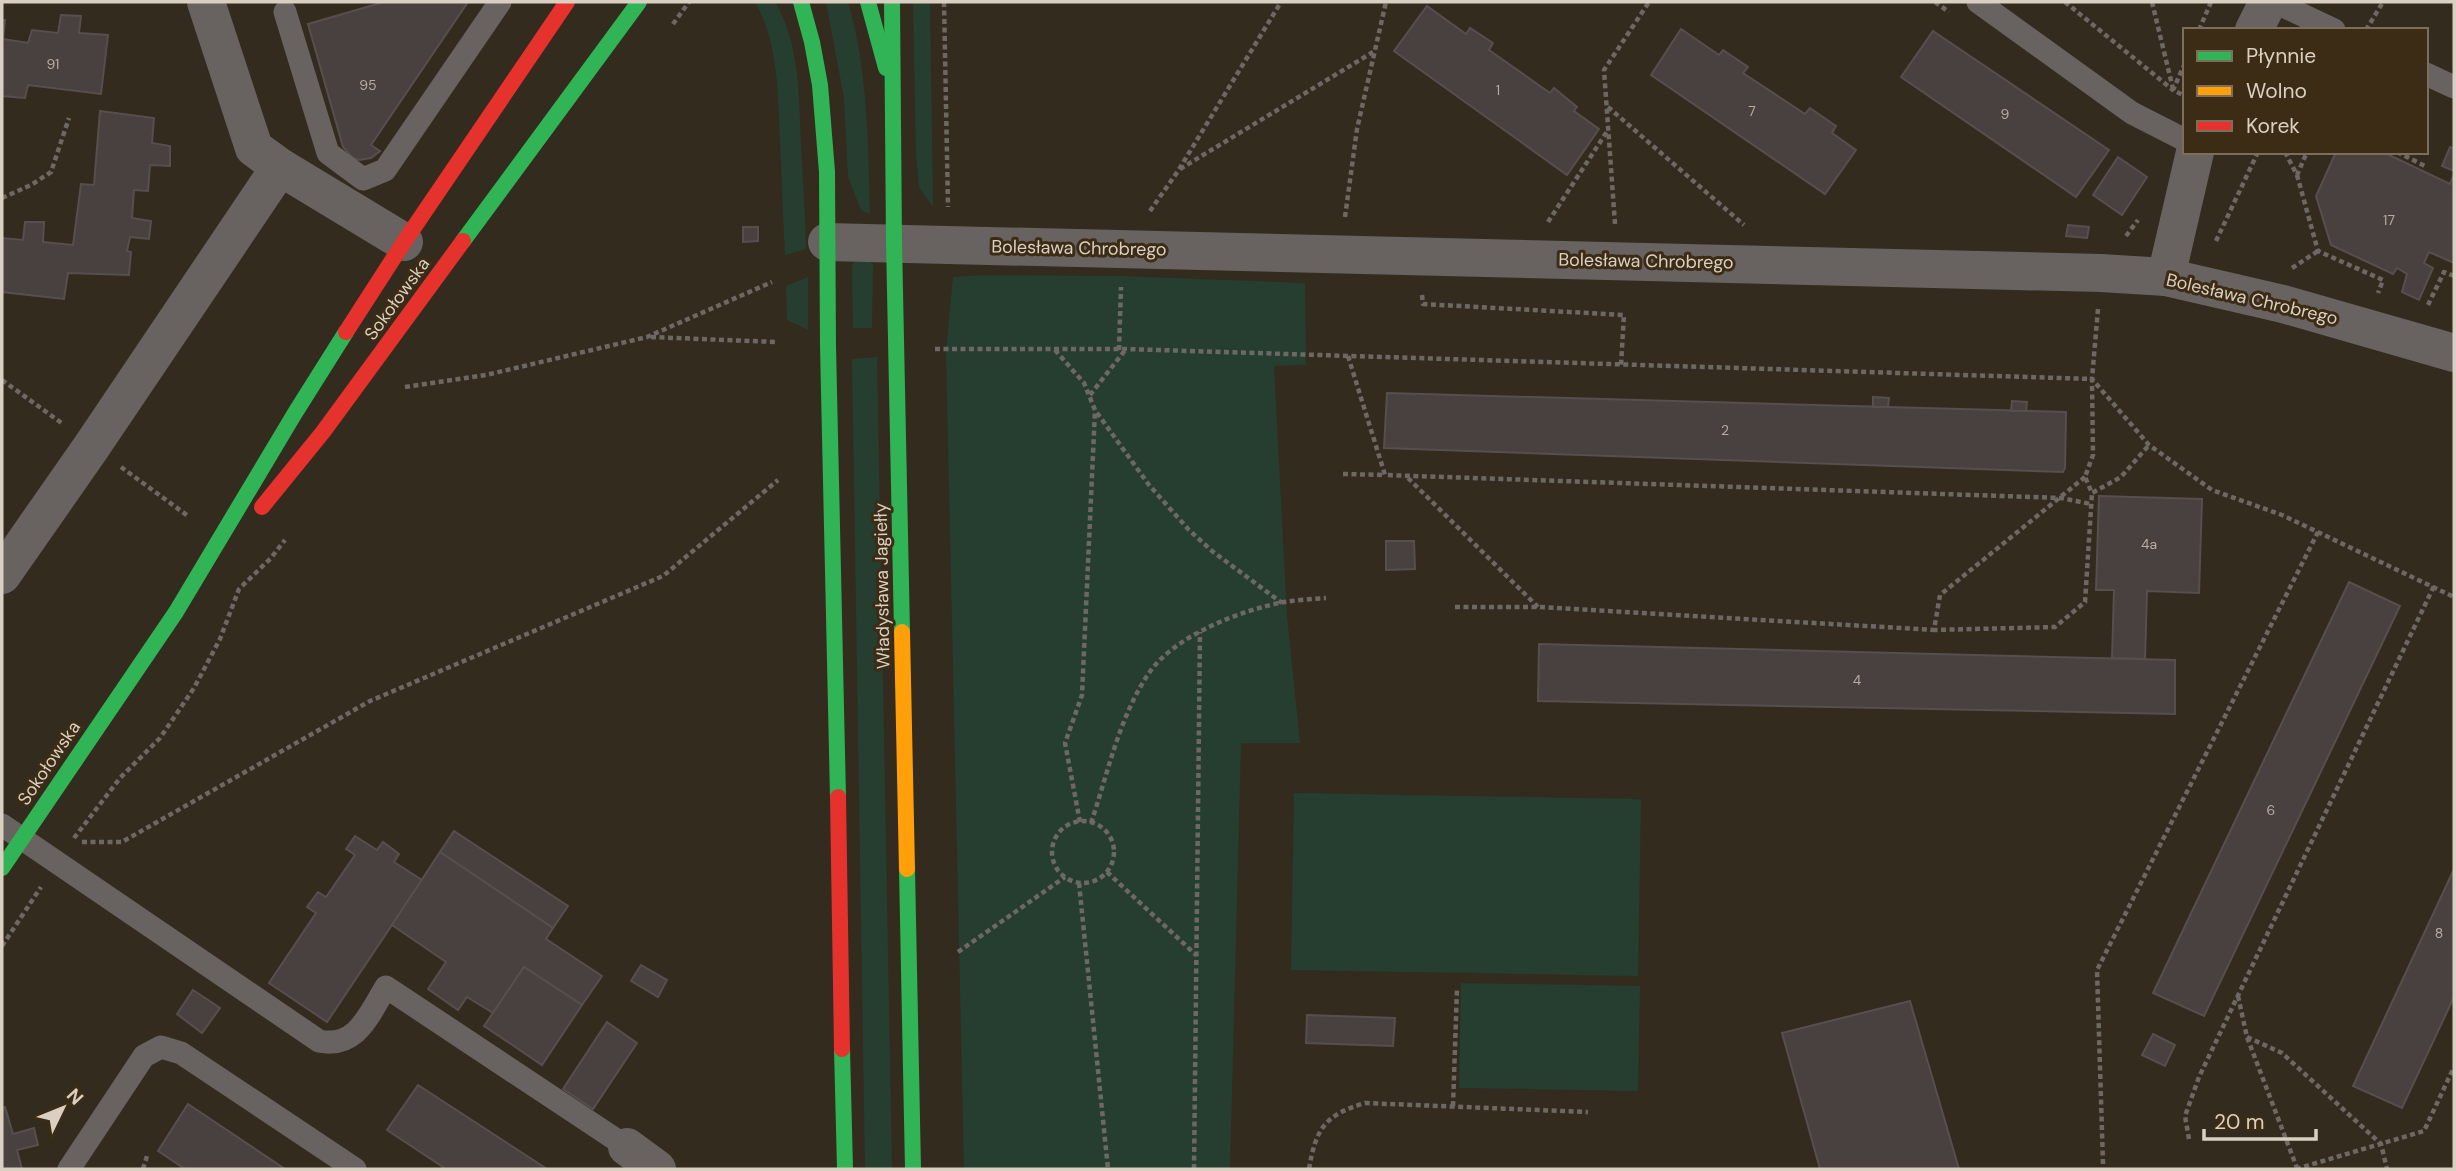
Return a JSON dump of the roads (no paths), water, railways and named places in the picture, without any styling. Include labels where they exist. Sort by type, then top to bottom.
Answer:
[{"type":"main road","name":"Sokołowska","points":[[2,868],[176,612],[295,413],[404,242],[567,2]]},
{"type":"main road","name":"Sokołowska","points":[[176,612],[323,432],[639,2]]},
{"type":"main road","points":[[868,2],[893,93]]},
{"type":"main road","name":"Władysława Jagiełły","points":[[892,2],[894,242],[913,1169]]},
{"type":"main road","points":[[800,4],[817,74],[824,139],[845,1169]]},
{"type":"street","points":[[206,2],[254,148],[280,167],[341,184],[404,242]]},
{"type":"street","points":[[2255,28],[2268,2]]},
{"type":"street","points":[[2166,277],[2195,154]]},
{"type":"street","points":[[2,575],[280,167]]},
{"type":"street","name":"Bolesława Chrobrego","points":[[827,242],[2087,272],[2166,277],[2283,304],[2454,353]]},
{"type":"lane","points":[[285,12],[328,153],[341,184],[385,170],[500,2]]},
{"type":"lane","points":[[1978,2],[2132,113],[2183,139]]},
{"type":"lane","points":[[2275,2],[2330,28]]},
{"type":"lane","points":[[2428,75],[2454,87]]},
{"type":"lane","points":[[2,825],[319,1041],[340,1042],[356,1033],[386,987],[642,1158]]},
{"type":"lane","points":[[69,1169],[144,1056],[161,1047],[181,1053],[355,1169]]}]
